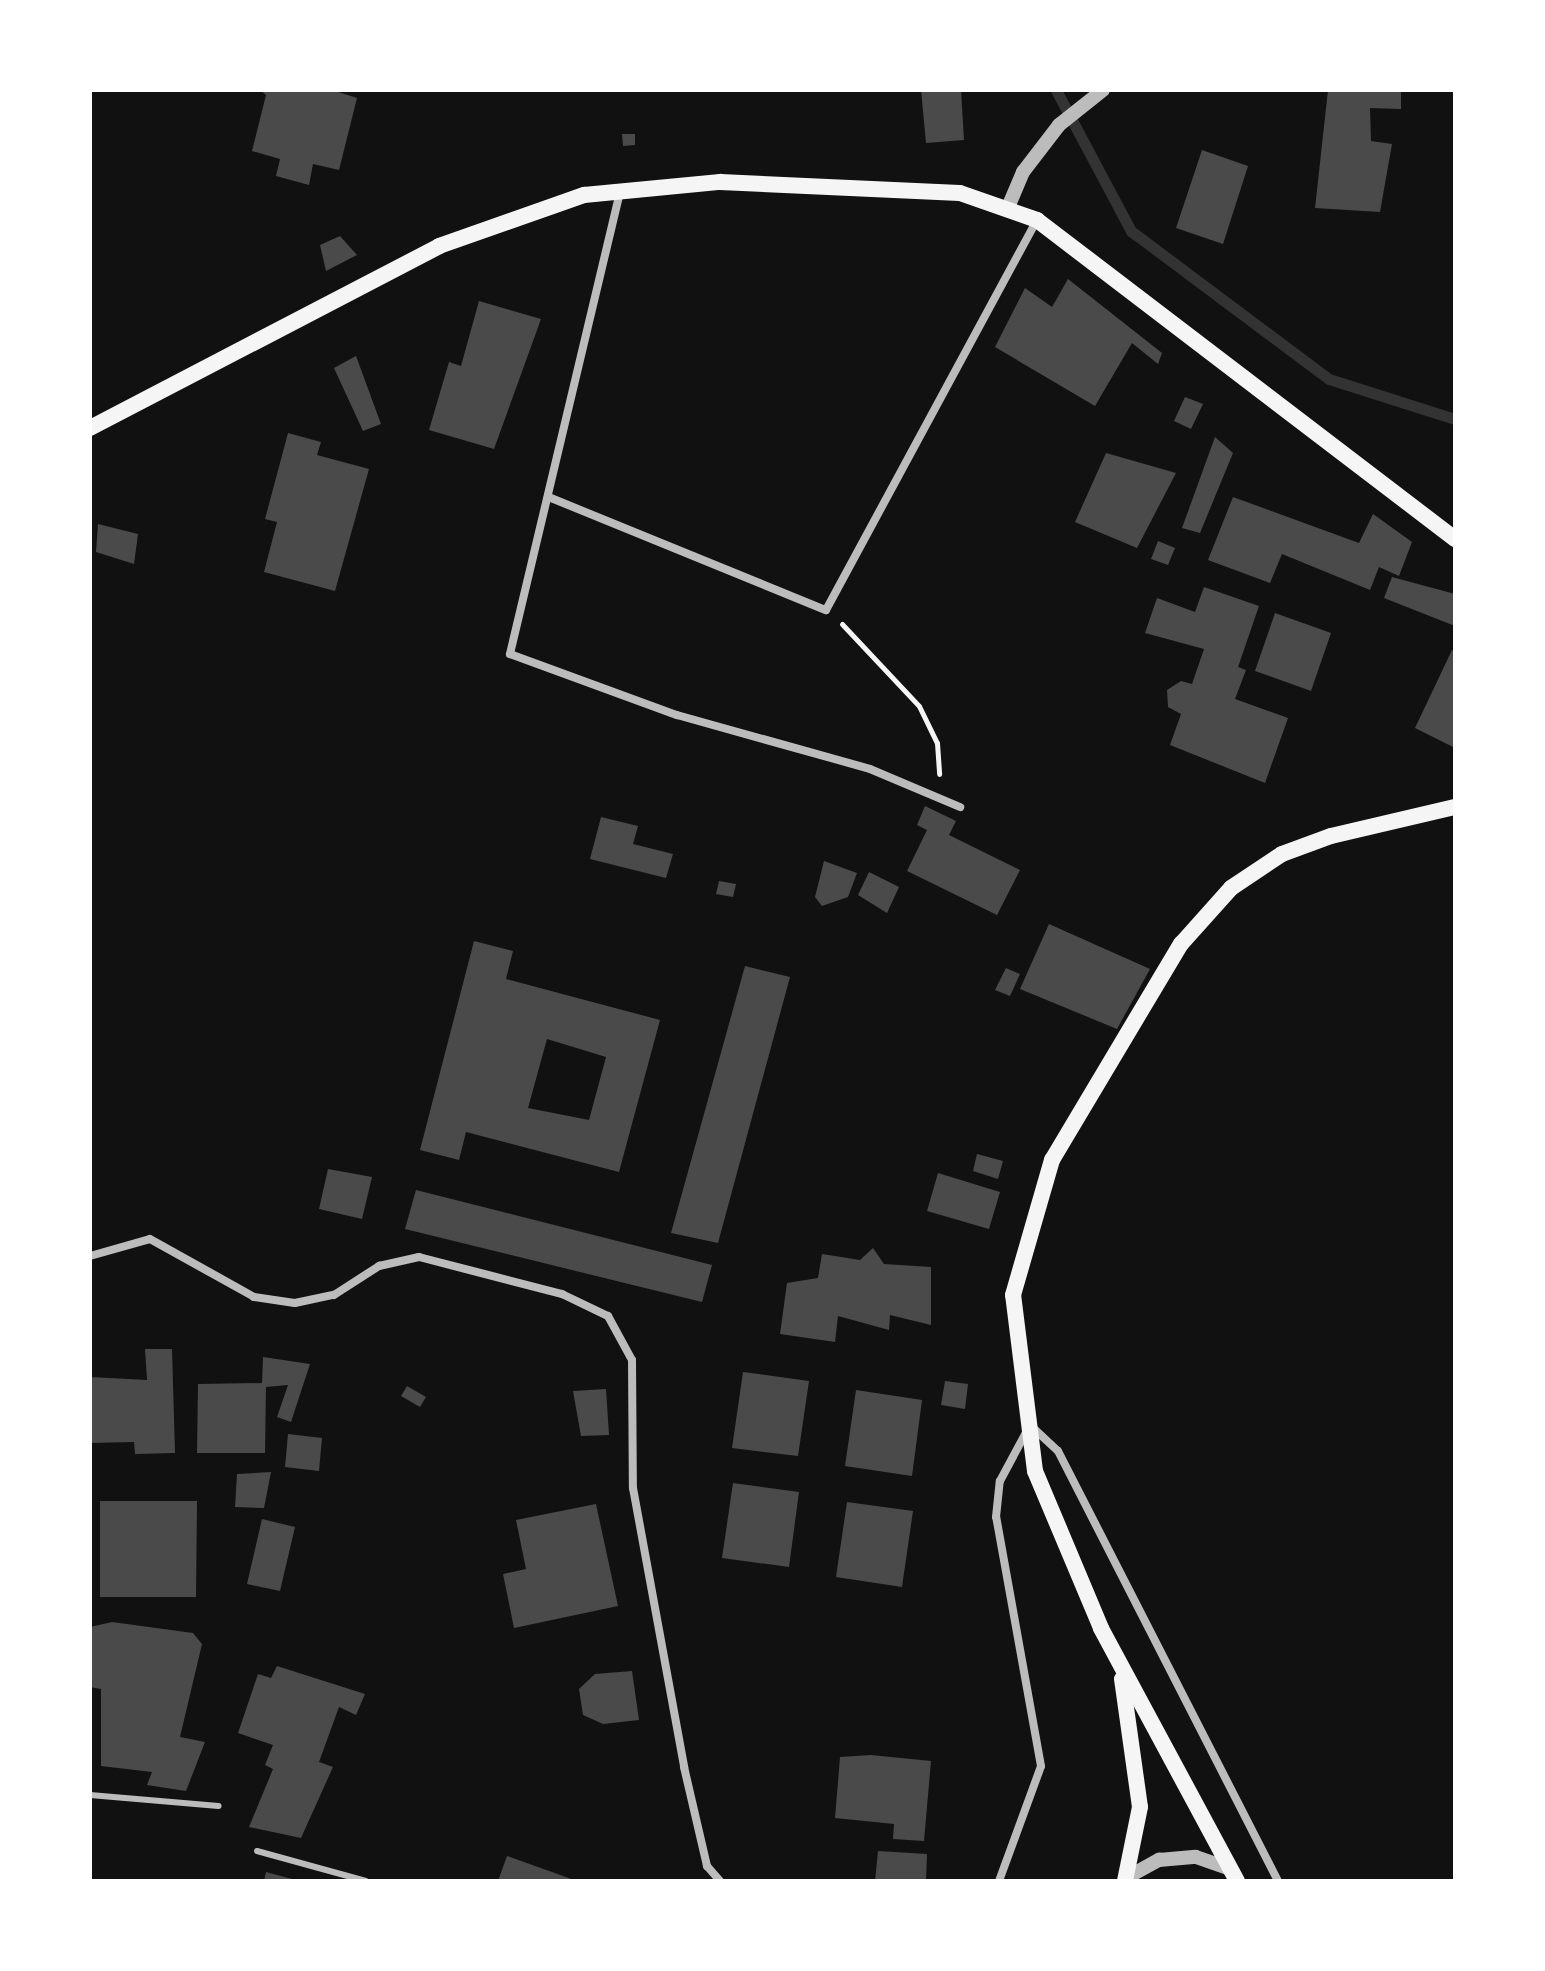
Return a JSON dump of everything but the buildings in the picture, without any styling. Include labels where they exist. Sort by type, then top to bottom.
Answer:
[{"type":"main road","points":[[90,428],[439,246],[512,216],[620,191],[720,182],[960,193],[1009,205],[1037,220],[1455,539]]},
{"type":"main road","points":[[1234,1875],[1119,1661],[1035,1471],[1013,1295],[1026,1230],[1052,1160],[1181,944],[1231,888],[1282,854],[1455,807]]},
{"type":"main road","points":[[1119,1661],[1140,1807],[1126,1879]]},
{"type":"street","points":[[1009,205],[1023,172],[1059,125],[1103,90]]},
{"type":"street","points":[[620,191],[551,498],[510,654],[933,795],[960,807]]},
{"type":"street","points":[[551,498],[826,610],[1037,220]]},
{"type":"street","points":[[90,1256],[150,1239],[254,1297],[295,1303],[334,1295],[379,1266],[419,1257],[562,1294],[608,1316],[632,1360],[633,1488],[684,1767],[707,1866],[720,1881]]},
{"type":"street","points":[[999,1881],[1041,1766],[996,1517],[1000,1481],[1030,1425],[1058,1451],[1278,1881]]},
{"type":"street","points":[[1126,1879],[1159,1860],[1196,1857],[1234,1875]]},
{"type":"lane","points":[[90,1795],[219,1806]]},
{"type":"lane","points":[[257,1851],[366,1881]]},
{"type":"path","points":[[826,610],[919,706],[937,743],[933,795]]},
{"type":"waterway","points":[[1056,90],[1131,231],[1329,379],[1455,419]]}]
